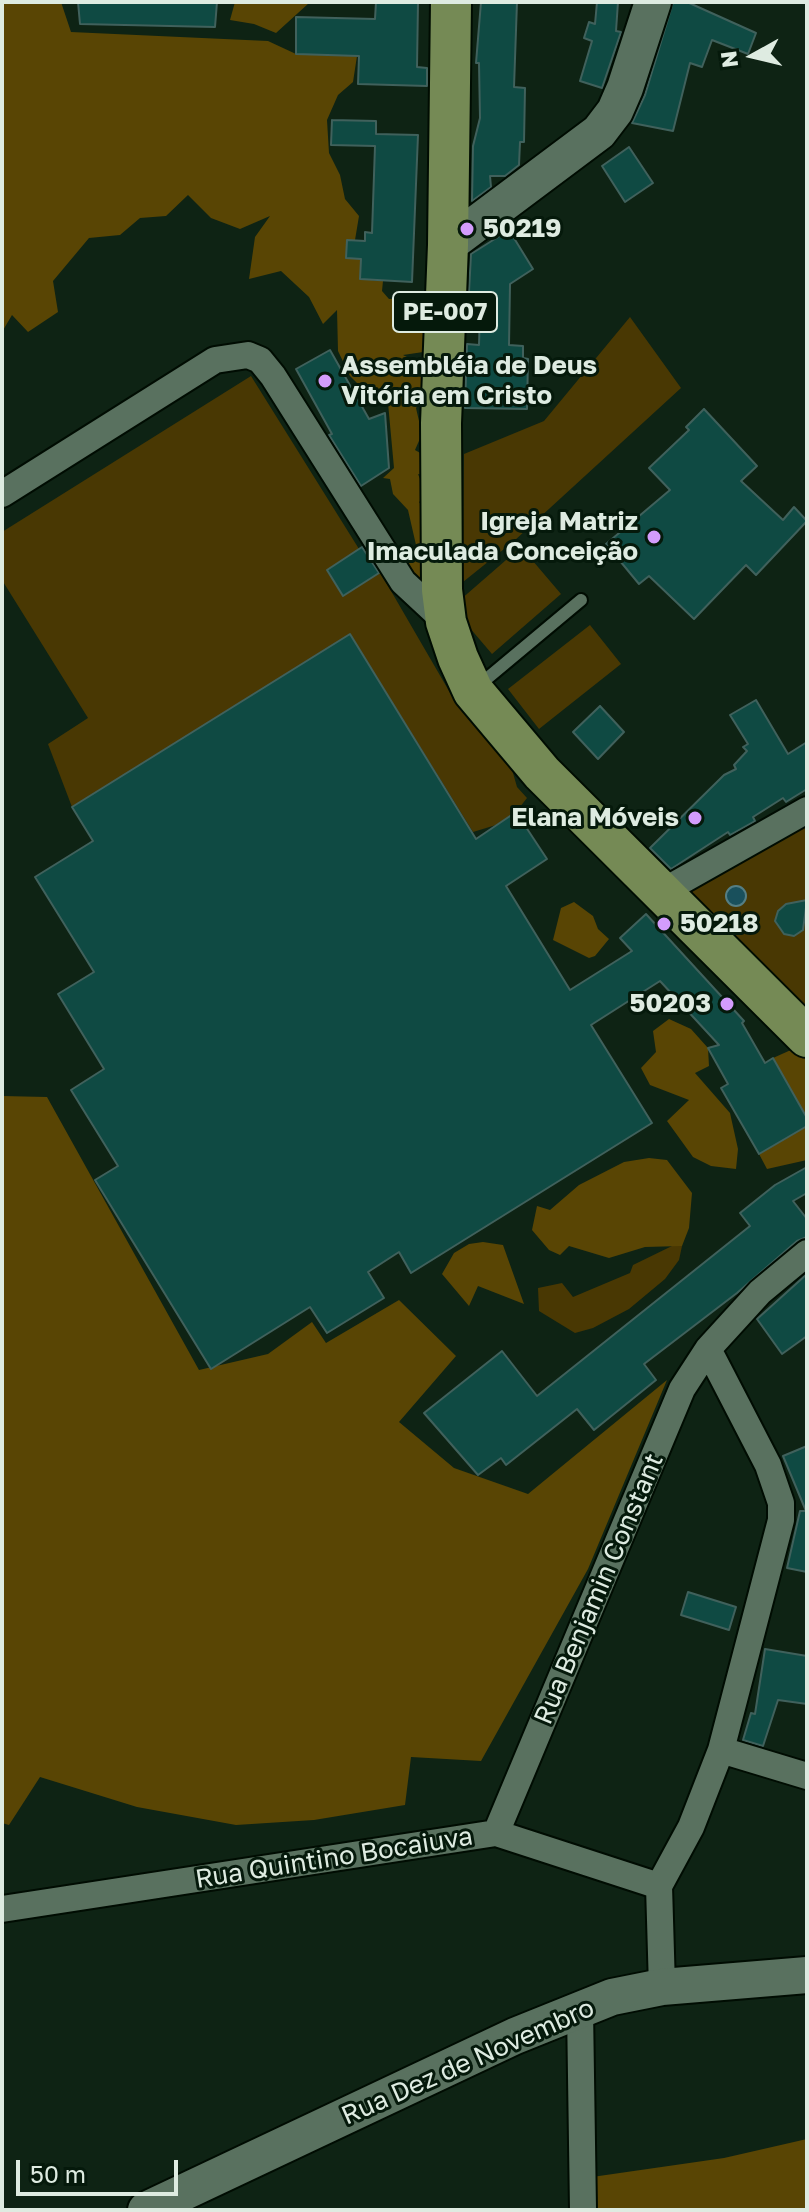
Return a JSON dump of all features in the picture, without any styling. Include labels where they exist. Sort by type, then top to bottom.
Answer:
[{"type":"main road","name":"PE-007","points":[[451,2],[448,245],[441,423],[442,590],[446,622],[473,691],[542,773],[660,893],[806,1033]]},
{"type":"main road","points":[[448,245],[599,132],[615,111],[625,88],[653,2]]},
{"type":"main road","name":"Rua Dez de Novembro","points":[[146,2210],[515,2036],[612,1997],[662,1987],[807,1975]]},
{"type":"street","points":[[2,494],[215,360],[248,355],[260,360],[273,376],[403,582],[446,622]]},
{"type":"street","points":[[660,893],[807,810]]},
{"type":"street","name":"Rua Benjamin Constant","points":[[496,1833],[682,1389],[708,1349],[760,1292],[807,1253]]},
{"type":"street","points":[[662,1987],[659,1886],[691,1827],[721,1750],[781,1520],[781,1503],[768,1465],[708,1349]]},
{"type":"street","points":[[721,1750],[807,1776]]},
{"type":"street","name":"Rua Quintino Bocaiuva","points":[[2,1909],[496,1833],[659,1886]]},
{"type":"street","points":[[580,2009],[583,2210]]},
{"type":"lane","points":[[473,691],[581,600]]},
{"type":"shaded area","points":[[2,2],[61,2],[71,32],[268,41],[296,54],[357,56],[353,82],[338,95],[327,120],[329,153],[340,175],[345,199],[359,216],[355,240],[347,241],[346,258],[361,259],[360,279],[383,281],[382,291],[389,299],[423,297],[433,305],[430,351],[403,355],[415,361],[431,385],[416,408],[422,434],[415,450],[429,458],[426,476],[418,474],[427,496],[419,502],[429,516],[425,582],[415,578],[403,554],[416,545],[408,510],[393,494],[390,479],[383,478],[394,468],[388,403],[377,403],[350,376],[338,351],[337,310],[323,324],[309,297],[281,271],[249,279],[255,237],[270,216],[240,229],[211,218],[188,195],[166,216],[140,218],[120,235],[89,238],[53,281],[58,312],[28,332],[12,315],[2,332]]},
{"type":"shaded area","points":[[235,2],[309,3],[276,33],[254,24],[230,20]]},
{"type":"shaded area","points":[[630,317],[681,388],[514,541],[463,582],[464,454],[544,421]]},
{"type":"shaded area","points":[[251,376],[359,549],[344,595],[380,572],[456,703],[511,766],[517,787],[527,798],[516,812],[496,825],[473,832],[350,634],[72,807],[48,744],[88,718],[2,580],[2,532]]},
{"type":"shaded area","points":[[521,547],[561,594],[492,654],[452,607]]},
{"type":"shaded area","points":[[590,625],[621,664],[539,729],[508,689]]},
{"type":"shaded area","points":[[807,816],[807,1007],[801,1013],[683,891]]},
{"type":"shaded area","points":[[574,902],[593,916],[598,929],[609,939],[595,956],[589,958],[553,940],[561,908]]},
{"type":"shaded area","points":[[669,1019],[691,1029],[708,1048],[709,1066],[695,1073],[730,1113],[738,1149],[736,1169],[711,1166],[693,1157],[667,1121],[689,1100],[650,1085],[641,1068],[656,1052],[653,1031]]},
{"type":"shaded area","points":[[802,1045],[807,1051],[807,1118],[773,1058]]},
{"type":"shaded area","points":[[2,1096],[47,1097],[199,1370],[268,1354],[312,1322],[326,1343],[399,1300],[456,1356],[399,1422],[454,1468],[528,1494],[667,1380],[588,1569],[481,1761],[411,1757],[405,1805],[314,1820],[236,1825],[137,1807],[40,1777],[9,1825],[2,1823]]},
{"type":"shaded area","points":[[807,1126],[807,1160],[767,1169],[759,1154]]},
{"type":"shaded area","points":[[649,1158],[667,1160],[692,1193],[689,1228],[682,1246],[645,1247],[609,1258],[569,1246],[560,1255],[549,1250],[532,1230],[537,1206],[550,1210],[579,1185],[624,1162]]},
{"type":"shaded area","points":[[483,1242],[503,1245],[524,1304],[478,1286],[469,1306],[442,1274],[454,1253],[469,1244]]},
{"type":"shaded area","points":[[672,1246],[682,1246],[679,1260],[665,1279],[629,1309],[593,1328],[575,1333],[539,1311],[538,1288],[562,1283],[573,1297],[630,1273],[633,1265]]},
{"type":"shaded area","points":[[807,2139],[807,2210],[594,2210],[592,2177],[724,2158]]},
{"type":"water","points":[[736,886],[743,889],[746,896],[743,903],[736,906],[729,903],[726,896],[729,889]]},
{"type":"building","points":[[78,2],[217,2],[215,27],[80,24]]},
{"type":"building","points":[[376,2],[418,2],[417,67],[427,68],[427,86],[358,84],[359,56],[296,54],[296,17],[375,19]]},
{"type":"building","points":[[481,2],[517,2],[514,87],[525,88],[524,142],[520,142],[519,165],[505,176],[490,176],[491,187],[472,201],[473,146],[480,118],[479,63],[476,63]]},
{"type":"building","points":[[597,2],[618,2],[616,31],[621,32],[602,88],[580,81],[592,41],[584,38],[589,22],[595,24]]},
{"type":"building","points":[[673,2],[687,2],[756,33],[748,54],[712,40],[702,67],[690,63],[673,131],[632,123],[645,95]]},
{"type":"building","points":[[332,120],[376,121],[376,134],[418,135],[412,282],[360,279],[361,259],[346,258],[347,240],[365,241],[365,232],[372,233],[375,146],[331,145]]},
{"type":"building","points":[[629,147],[653,183],[625,202],[602,166]]},
{"type":"building","points":[[509,230],[533,269],[510,284],[509,345],[523,346],[523,358],[528,359],[527,409],[465,408],[467,344],[479,345],[480,311],[468,311],[471,254]]},
{"type":"building","points":[[330,350],[369,419],[385,413],[389,468],[361,486],[329,435],[332,434],[296,369]]},
{"type":"building","points":[[704,409],[757,466],[741,481],[783,520],[794,507],[807,521],[756,575],[746,565],[694,619],[649,576],[639,584],[606,544],[670,490],[649,468],[689,430],[686,427]]},
{"type":"building","points":[[362,547],[379,573],[343,596],[327,570]]},
{"type":"building","points":[[350,634],[476,839],[516,812],[547,859],[506,886],[570,990],[632,951],[620,938],[646,914],[744,1021],[742,1023],[765,1063],[773,1058],[807,1118],[807,1126],[759,1154],[721,1088],[728,1084],[708,1048],[719,1045],[660,981],[591,1025],[652,1123],[411,1273],[399,1252],[368,1272],[384,1298],[327,1333],[310,1307],[211,1369],[95,1180],[118,1166],[71,1090],[104,1069],[58,994],[94,972],[35,877],[93,841],[72,807]]},
{"type":"building","points":[[756,700],[788,754],[807,742],[807,789],[786,802],[783,798],[753,817],[755,821],[730,835],[728,832],[671,869],[650,848],[724,775],[736,769],[734,765],[747,751],[743,747],[748,744],[730,715]]},
{"type":"building","points":[[600,706],[624,732],[598,759],[573,732]]},
{"type":"building","points":[[807,900],[803,930],[794,936],[784,934],[775,921],[778,911],[786,904]]},
{"type":"building","points":[[807,1167],[807,1193],[793,1201],[807,1219],[807,1237],[797,1241],[737,1293],[644,1364],[656,1380],[594,1430],[577,1409],[506,1465],[501,1458],[478,1475],[424,1413],[502,1351],[537,1396],[750,1226],[740,1213],[775,1185]]},
{"type":"building","points":[[807,1274],[807,1336],[782,1354],[757,1319]]},
{"type":"building","points":[[807,1446],[807,1572],[787,1568],[800,1511],[806,1511],[783,1456]]},
{"type":"building","points":[[688,1592],[736,1607],[729,1630],[681,1615]]},
{"type":"building","points":[[765,1649],[807,1656],[807,1704],[778,1700],[763,1746],[743,1740],[751,1713],[755,1714]]},
{"type":"place","name":"50219","points":[[467,229]]},
{"type":"place","name":"Assembléia de Deus Vitória em Cristo","points":[[325,381]]},
{"type":"place","name":"Igreja Matriz Imaculada Conceição","points":[[654,537]]},
{"type":"place","name":"Elana Móveis","points":[[695,818]]},
{"type":"place","name":"50218","points":[[664,924]]},
{"type":"place","name":"50203","points":[[727,1004]]}]
